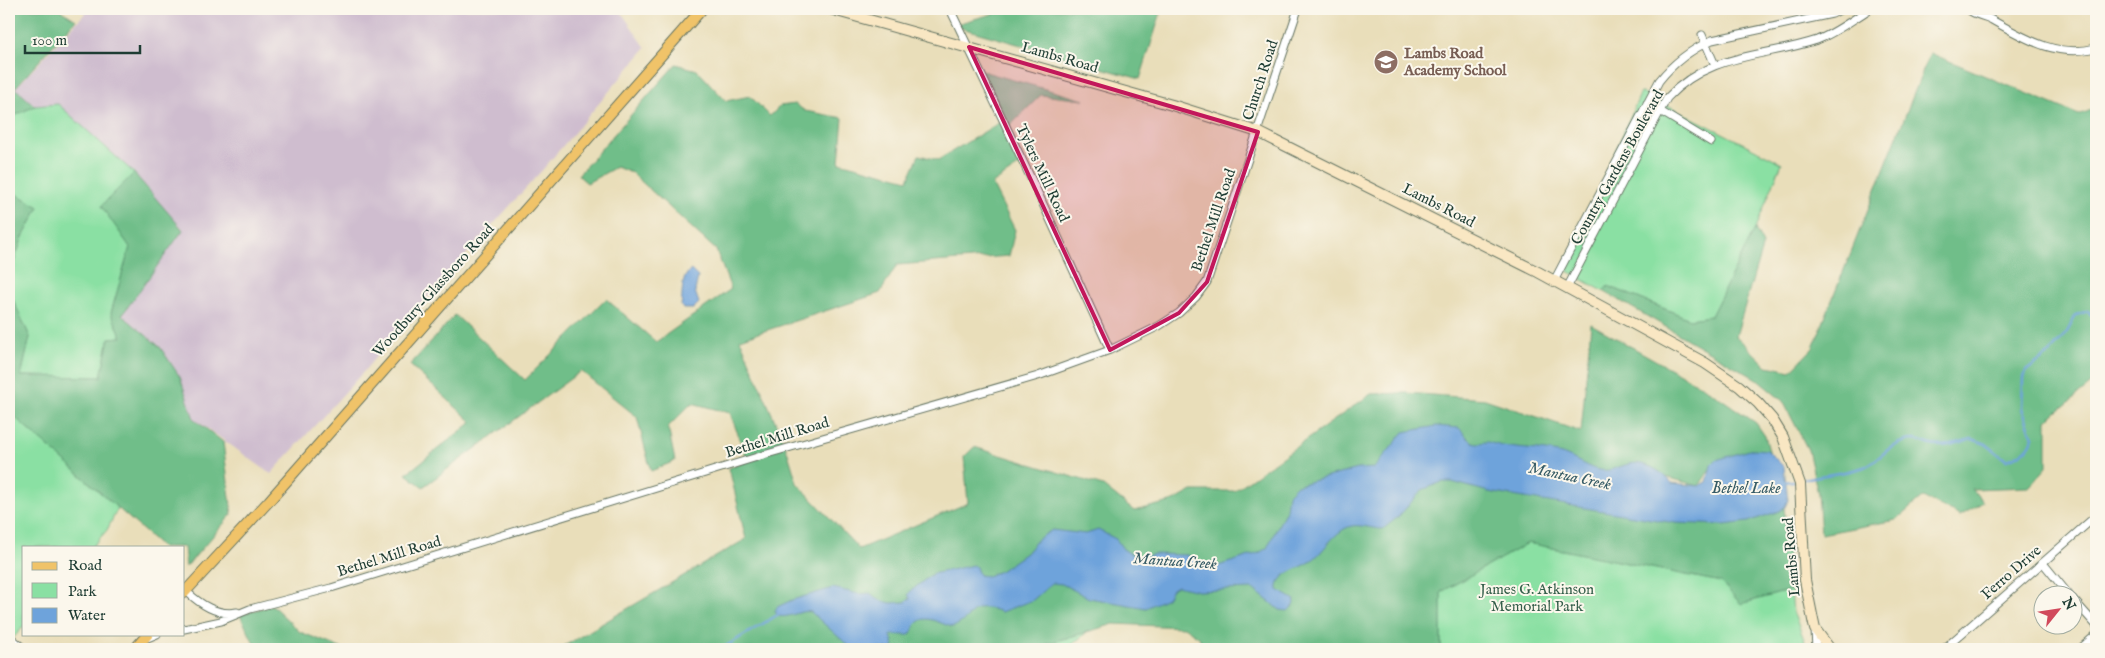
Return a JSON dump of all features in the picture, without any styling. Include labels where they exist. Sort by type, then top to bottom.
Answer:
[{"type":"main road","name":"Lambs Road","points":[[830,9],[969,47],[1258,132],[1554,281],[1705,363],[1739,386],[1772,419],[1784,437],[1798,476],[1802,500],[1805,580],[1815,629],[1830,649]]},
{"type":"main road","name":"Woodbury-Glassboro Road","points":[[185,592],[281,488],[699,10]]},
{"type":"main road","points":[[134,649],[145,637]]},
{"type":"street","name":"Tylers Mill Road","points":[[950,9],[1110,350]]},
{"type":"street","name":"Church Road","points":[[1258,132],[1298,9]]},
{"type":"street","name":"Country Gardens Boulevard","points":[[1554,281],[1658,81],[1671,65],[1706,43],[1832,14],[1842,9]]},
{"type":"street","points":[[1968,9],[1991,19],[2022,37],[2055,50],[2082,52],[2096,48]]},
{"type":"street","points":[[1990,9],[1991,19]]},
{"type":"street","name":"Country Gardens Boulevard","points":[[1567,288],[1660,111],[1676,89],[1700,72],[1715,65],[1818,39],[1867,10]]},
{"type":"street","points":[[1702,35],[1715,65]]},
{"type":"street","points":[[1647,103],[1711,142]]},
{"type":"street","name":"Bethel Mill Road","points":[[185,629],[221,621],[250,609],[385,572],[776,451],[1038,376],[1110,350],[1179,313],[1196,297],[1207,282],[1258,132]]},
{"type":"street","name":"Ferro Drive","points":[[1944,649],[2096,516]]},
{"type":"street","points":[[2043,563],[2062,586]]},
{"type":"street","points":[[185,592],[208,608],[231,613],[250,609]]},
{"type":"street","points":[[2082,609],[2096,625]]},
{"type":"street","points":[[1815,629],[1816,649]]},
{"type":"street","points":[[2080,649],[2096,635]]},
{"type":"street","points":[[9,636],[24,649]]},
{"type":"highlighted area","points":[[969,47],[1258,132],[1207,282],[1179,313],[1110,350]]},
{"type":"shaded area","points":[[89,9],[619,9],[646,48],[545,167],[271,474],[194,419],[180,378],[160,347],[122,315],[183,229],[58,104],[35,106],[15,89]]},
{"type":"green space","points":[[9,9],[59,9],[76,20],[15,88],[35,106],[9,118]]},
{"type":"green space","points":[[999,9],[1162,9],[1140,79],[958,27],[956,24],[996,13]]},
{"type":"green space","points":[[1930,53],[2079,115],[2096,108],[2096,380],[2047,420],[2047,467],[2029,487],[1972,489],[1983,502],[1960,516],[1923,497],[1896,520],[1821,534],[1818,494],[1808,450],[1783,401],[1755,378],[1603,291],[1608,286],[1690,319],[1711,316],[1755,229],[1763,244],[1736,336],[1767,366],[1791,371],[1813,348]]},
{"type":"green space","points":[[676,64],[697,70],[726,101],[750,96],[770,116],[780,106],[795,104],[805,111],[843,118],[839,162],[908,180],[919,155],[938,160],[1002,121],[978,70],[1084,100],[1041,95],[1007,129],[1023,163],[992,184],[1015,230],[1009,256],[897,265],[880,293],[740,339],[786,447],[797,483],[859,549],[968,503],[964,457],[974,447],[1103,486],[1134,511],[1174,501],[1192,491],[1234,491],[1371,394],[1406,393],[1485,399],[1581,432],[1591,324],[1710,391],[1756,423],[1765,436],[1772,461],[1716,460],[1699,486],[1625,466],[1675,523],[1784,507],[1791,590],[1741,604],[1721,582],[1528,543],[1441,592],[1441,649],[1200,649],[1200,638],[1184,627],[1114,624],[1049,643],[1038,649],[559,649],[746,539],[729,468],[748,461],[730,413],[692,403],[668,427],[675,461],[651,471],[637,417],[581,371],[423,487],[406,474],[472,422],[410,365],[455,315],[525,380],[606,299],[656,342],[731,289],[716,250],[632,173],[616,167],[587,183],[578,175]]},
{"type":"green space","points":[[1641,92],[1782,163],[1755,229],[1711,316],[1690,319],[1608,286],[1603,291],[1567,271],[1584,223]]},
{"type":"green space","points":[[58,104],[134,173],[102,206],[130,247],[111,313],[122,337],[109,338],[101,377],[21,376],[30,337],[9,291],[9,276],[22,239],[39,207],[9,190],[9,118],[35,106]]},
{"type":"green space","points":[[134,173],[183,230],[122,315],[160,347],[180,377],[194,419],[223,442],[232,514],[186,567],[185,546],[161,546],[9,412],[9,291],[30,337],[21,376],[101,377],[109,338],[122,337],[111,313],[130,247],[101,206]]},
{"type":"green space","points":[[9,190],[39,207],[22,239],[9,276]]},
{"type":"green space","points":[[9,412],[118,508],[107,530],[93,546],[22,546],[22,628],[9,643]]},
{"type":"green space","name":"James G. Atkinson Memorial Park","points":[[1528,543],[1721,582],[1741,604],[1791,590],[1793,612],[1808,649],[1441,649],[1441,592]]},
{"type":"green space","points":[[272,605],[300,632],[343,649],[257,649],[240,615]]},
{"type":"green space","points":[[1087,632],[1067,649],[1038,649],[1049,643]]},
{"type":"water","points":[[691,270],[698,277],[695,291],[699,303],[693,309],[683,309],[681,306],[683,286],[687,273]]},
{"type":"water","name":"Bethel Lake","points":[[1436,426],[1459,428],[1475,443],[1489,442],[1508,447],[1558,453],[1596,469],[1608,470],[1635,463],[1647,465],[1664,475],[1672,483],[1699,486],[1707,482],[1711,465],[1716,460],[1753,449],[1767,450],[1784,467],[1788,500],[1785,507],[1779,511],[1748,522],[1724,525],[1675,523],[1489,492],[1452,482],[1442,482],[1422,490],[1399,516],[1383,529],[1348,527],[1337,534],[1310,562],[1284,576],[1278,584],[1278,590],[1295,600],[1293,606],[1288,611],[1280,610],[1253,589],[1198,591],[1177,586],[1172,589],[1167,598],[1146,608],[1089,598],[1062,584],[1052,583],[1033,600],[1001,612],[991,609],[978,609],[953,627],[926,619],[922,620],[916,624],[909,635],[891,635],[894,646],[892,649],[852,649],[811,612],[807,611],[782,617],[778,616],[775,611],[777,607],[792,600],[833,588],[859,594],[870,593],[879,600],[891,603],[905,602],[910,599],[908,594],[932,574],[973,565],[976,567],[979,575],[987,576],[1000,571],[1026,553],[1038,539],[1052,530],[1086,534],[1098,530],[1116,539],[1123,549],[1131,554],[1143,557],[1155,554],[1187,555],[1204,565],[1218,566],[1259,553],[1267,548],[1286,510],[1288,494],[1297,485],[1358,469],[1374,468],[1404,432]]},
{"type":"waterway","name":"Mantua Creek","points":[[1804,479],[1864,467],[1894,446],[1910,440],[1941,446],[1972,439],[1986,444],[2006,460],[2019,455],[2029,446],[2033,437],[2022,409],[2023,377],[2026,371],[2050,353],[2067,332],[2076,315],[2088,311],[2096,321]]},
{"type":"waterway","name":"Mantua Creek","points":[[1782,482],[1793,481]]},
{"type":"waterway","name":"Mantua Creek","points":[[721,649],[779,614]]},
{"type":"place","name":"Lambs Road Academy School","points":[[1386,62]]}]
